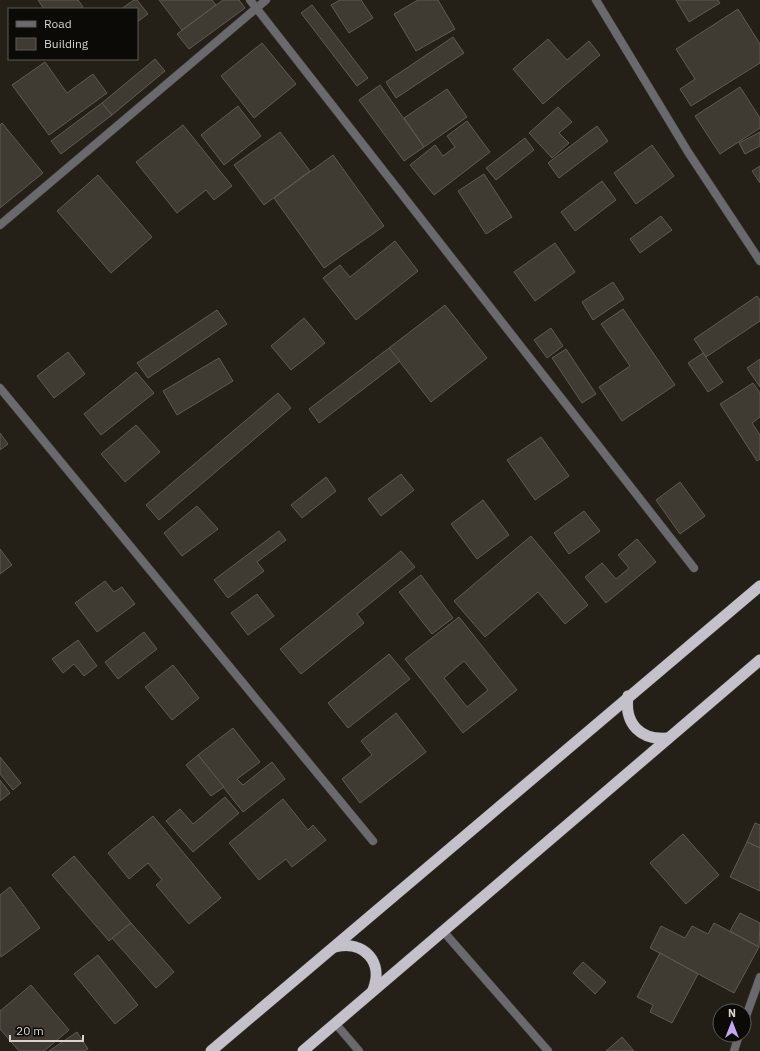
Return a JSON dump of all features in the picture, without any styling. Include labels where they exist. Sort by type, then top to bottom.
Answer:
[{"type":"highway","points":[[211,1051],[628,696],[760,586]]},
{"type":"highway","points":[[303,1051],[760,660]]},
{"type":"highway","points":[[628,696],[628,714],[636,728],[651,738],[668,738]]},
{"type":"highway","points":[[334,947],[344,944],[354,946],[363,950],[371,957],[377,973],[373,990]]},
{"type":"street","points":[[250,0],[694,568]]},
{"type":"street","points":[[0,226],[266,0]]},
{"type":"street","points":[[596,0],[688,152],[760,261]]},
{"type":"street","points":[[0,388],[373,841]]},
{"type":"street","points":[[443,931],[548,1051]]},
{"type":"street","points":[[751,1003],[760,977]]},
{"type":"street","points":[[335,1023],[359,1051]]},
{"type":"building","points":[[38,0],[78,0],[83,7],[82,8],[43,8]]},
{"type":"building","points":[[134,0],[137,0],[148,14],[138,21],[138,8],[122,8]]},
{"type":"building","points":[[159,0],[212,0],[216,5],[182,30]]},
{"type":"building","points":[[223,0],[239,0],[245,8],[189,49],[177,34]]},
{"type":"building","points":[[340,0],[361,0],[373,18],[349,33],[331,5]]},
{"type":"building","points":[[418,0],[438,0],[455,29],[416,51],[394,14]]},
{"type":"building","points":[[676,0],[718,0],[720,3],[689,22]]},
{"type":"building","points":[[312,5],[368,78],[357,86],[301,13]]},
{"type":"building","points":[[738,9],[760,44],[760,63],[691,106],[680,89],[695,79],[676,49]]},
{"type":"building","points":[[453,37],[464,53],[396,98],[386,82]]},
{"type":"building","points":[[548,39],[567,60],[589,41],[600,55],[543,104],[513,69]]},
{"type":"building","points":[[262,43],[296,84],[254,118],[221,76]]},
{"type":"building","points":[[155,59],[165,71],[112,115],[102,103]]},
{"type":"building","points":[[45,62],[67,93],[93,74],[107,93],[49,135],[12,85]]},
{"type":"building","points":[[380,85],[424,147],[404,161],[359,100]]},
{"type":"building","points":[[740,87],[760,118],[760,128],[720,154],[695,116]]},
{"type":"building","points":[[447,89],[467,117],[424,147],[404,118]]},
{"type":"building","points":[[102,103],[112,115],[61,154],[51,141]]},
{"type":"building","points":[[238,106],[261,136],[224,165],[201,135]]},
{"type":"building","points":[[558,107],[572,122],[559,133],[569,143],[552,158],[529,133]]},
{"type":"building","points":[[467,121],[490,152],[434,195],[410,165],[435,145],[443,156],[455,147],[447,136]]},
{"type":"building","points":[[2,123],[43,173],[0,208],[0,125]]},
{"type":"building","points":[[183,125],[232,186],[214,200],[206,190],[177,213],[136,162]]},
{"type":"building","points":[[597,126],[608,141],[559,178],[548,163]]},
{"type":"building","points":[[280,132],[310,171],[264,205],[234,165]]},
{"type":"building","points":[[760,132],[760,146],[745,154],[739,143]]},
{"type":"building","points":[[525,138],[534,150],[496,180],[486,168]]},
{"type":"building","points":[[652,145],[674,176],[636,204],[614,173]]},
{"type":"building","points":[[333,155],[384,226],[324,268],[274,198]]},
{"type":"building","points":[[760,166],[760,183],[752,171]]},
{"type":"building","points":[[484,174],[512,217],[486,234],[458,191]]},
{"type":"building","points":[[98,175],[152,237],[111,273],[57,211]]},
{"type":"building","points":[[602,181],[616,200],[575,231],[561,212]]},
{"type":"building","points":[[661,216],[672,230],[640,253],[630,239]]},
{"type":"building","points":[[395,241],[418,271],[356,320],[323,278],[340,265],[350,277]]},
{"type":"building","points":[[555,243],[575,272],[535,301],[514,272]]},
{"type":"building","points":[[613,282],[624,299],[593,320],[582,302]]},
{"type":"building","points":[[757,296],[760,300],[760,321],[706,357],[694,339]]},
{"type":"building","points":[[445,305],[487,358],[431,402],[389,348]]},
{"type":"building","points":[[623,309],[675,385],[622,421],[599,387],[630,366],[601,324]]},
{"type":"building","points":[[217,310],[227,324],[148,378],[137,363]]},
{"type":"building","points":[[304,318],[325,343],[291,370],[271,346]]},
{"type":"building","points":[[551,328],[563,346],[547,358],[534,340]]},
{"type":"building","points":[[389,348],[400,361],[319,423],[309,409]]},
{"type":"building","points":[[566,349],[596,394],[582,403],[552,358]]},
{"type":"building","points":[[68,352],[85,374],[54,398],[37,376]]},
{"type":"building","points":[[703,353],[723,382],[708,392],[688,363]]},
{"type":"building","points":[[219,358],[233,381],[177,415],[163,391]]},
{"type":"building","points":[[760,359],[760,387],[747,368]]},
{"type":"building","points":[[136,372],[154,393],[101,435],[84,414]]},
{"type":"building","points":[[753,383],[760,393],[760,417],[752,423],[760,435],[760,459],[757,461],[720,404]]},
{"type":"building","points":[[278,393],[291,408],[159,520],[146,505]]},
{"type":"building","points":[[136,425],[160,452],[125,482],[101,454]]},
{"type":"building","points":[[0,433],[8,444],[0,450]]},
{"type":"building","points":[[541,437],[569,476],[535,500],[507,460]]},
{"type":"building","points":[[401,474],[414,490],[381,516],[368,499]]},
{"type":"building","points":[[326,477],[336,491],[302,518],[291,505]]},
{"type":"building","points":[[680,482],[705,516],[680,534],[656,500]]},
{"type":"building","points":[[483,500],[509,535],[477,559],[451,524]]},
{"type":"building","points":[[197,506],[218,529],[182,556],[164,533]]},
{"type":"building","points":[[584,511],[600,531],[569,554],[554,533]]},
{"type":"building","points":[[279,531],[286,540],[257,562],[264,571],[228,598],[214,580]]},
{"type":"building","points":[[531,536],[588,605],[565,624],[538,592],[485,637],[454,601]]},
{"type":"building","points":[[637,539],[656,562],[606,603],[585,577],[602,563],[616,579],[629,568],[618,555]]},
{"type":"building","points":[[0,549],[12,565],[0,574]]},
{"type":"building","points":[[401,551],[415,567],[357,614],[364,623],[301,674],[280,649]]},
{"type":"building","points":[[421,575],[453,618],[432,634],[399,592]]},
{"type":"building","points":[[105,581],[114,592],[122,587],[135,604],[97,632],[75,603]]},
{"type":"building","points":[[257,594],[274,616],[248,635],[231,613]]},
{"type":"building","points":[[459,617],[517,690],[463,733],[405,659]],"holes":[[[464,661],[488,690],[467,707],[444,678]]]},
{"type":"building","points":[[144,632],[157,649],[118,679],[105,662]]},
{"type":"building","points":[[78,640],[97,666],[84,676],[74,664],[63,673],[52,659]]},
{"type":"building","points":[[389,654],[410,679],[348,728],[328,703]]},
{"type":"building","points":[[173,665],[199,698],[172,720],[145,687]]},
{"type":"building","points":[[396,713],[426,752],[360,803],[342,779],[372,755],[361,741]]},
{"type":"building","points":[[233,728],[260,762],[237,779],[243,785],[272,762],[285,779],[243,812],[198,755]]},
{"type":"building","points":[[198,755],[224,787],[211,796],[186,765]]},
{"type":"building","points":[[0,757],[21,783],[13,790],[0,774]]},
{"type":"building","points":[[0,780],[10,793],[0,801]]},
{"type":"building","points":[[225,797],[239,813],[193,852],[166,821],[180,809],[193,824]]},
{"type":"building","points":[[283,799],[308,830],[313,825],[326,840],[292,867],[286,859],[259,880],[229,843]]},
{"type":"building","points":[[153,816],[221,898],[189,924],[156,885],[162,880],[148,863],[129,879],[108,853]]},
{"type":"building","points":[[755,823],[760,825],[760,848],[747,842]]},
{"type":"building","points":[[683,834],[719,875],[686,904],[650,863]]},
{"type":"building","points":[[747,842],[760,848],[760,891],[730,877]]},
{"type":"building","points":[[74,856],[131,923],[109,941],[52,875]]},
{"type":"building","points":[[10,887],[40,928],[1,957],[0,895]]},
{"type":"building","points":[[740,913],[760,923],[759,947],[730,931]]},
{"type":"building","points":[[131,923],[174,972],[156,988],[112,938]]},
{"type":"building","points":[[714,923],[759,947],[734,993],[650,948],[661,926],[685,938],[692,926],[708,934]]},
{"type":"building","points":[[660,953],[698,974],[672,1023],[650,1012],[653,1005],[637,997]]},
{"type":"building","points":[[98,955],[138,1005],[115,1024],[74,974]]},
{"type":"building","points":[[583,962],[606,982],[595,994],[573,973]]},
{"type":"building","points":[[31,985],[69,1030],[44,1051],[19,1051],[0,1029],[0,1011]]},
{"type":"building","points":[[77,1032],[88,1049],[85,1051],[49,1051]]},
{"type":"building","points":[[622,1037],[634,1051],[606,1051]]}]
